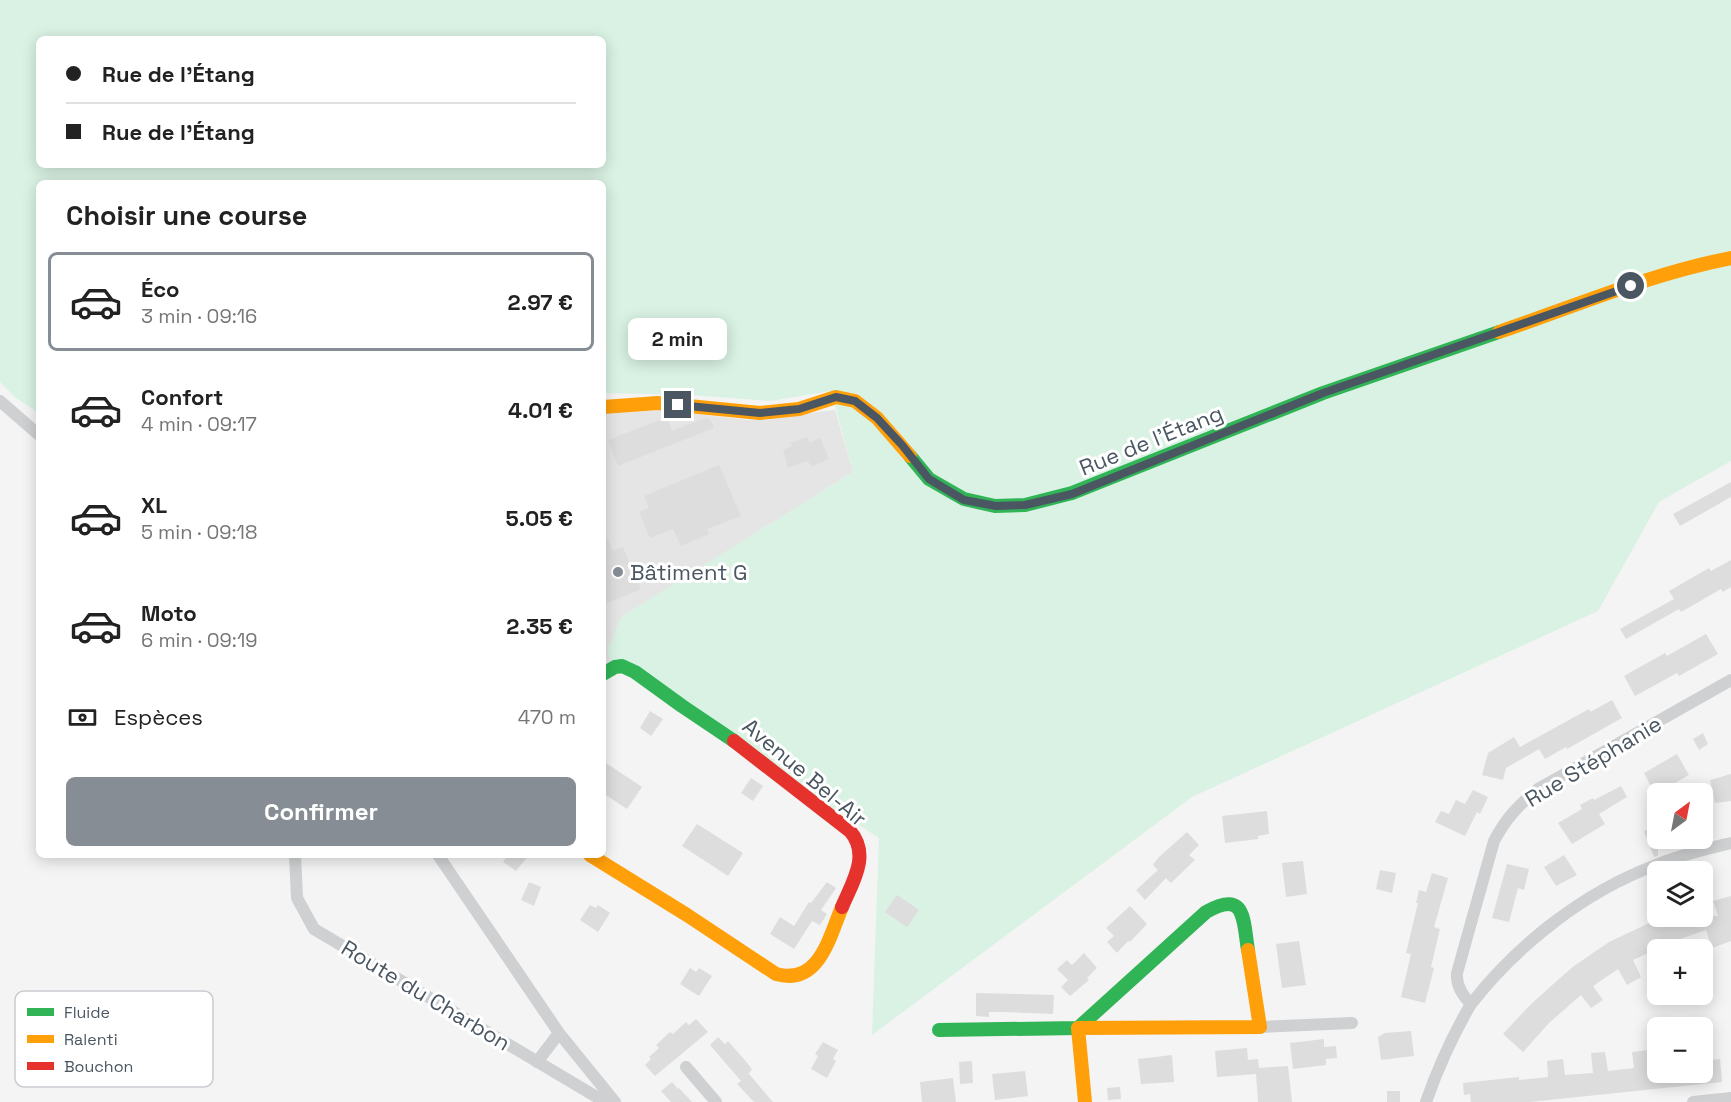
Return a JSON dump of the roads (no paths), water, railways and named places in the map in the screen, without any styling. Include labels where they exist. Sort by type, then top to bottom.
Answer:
[{"type":"street","name":"Rue de l'Étang","points":[[606,407],[658,403],[760,413],[799,409],[836,397],[855,401],[877,418],[929,479],[964,500],[996,506],[1025,505],[1072,494],[1334,390],[1631,286],[1705,263],[1731,258]]},
{"type":"street","points":[[0,401],[36,432]]},
{"type":"street","name":"Avenue Bel-Air","points":[[595,858],[776,974],[789,978],[809,970],[820,959],[859,867],[861,857],[857,838],[850,831],[726,734],[628,669],[622,666],[615,667],[606,672]]},
{"type":"street","name":"Rue Stéphanie","points":[[1471,1004],[1456,981],[1457,973],[1494,841],[1504,822],[1517,806],[1538,789],[1731,680]]},
{"type":"street","points":[[1426,1102],[1449,1041],[1471,1004],[1487,984],[1540,934],[1592,897],[1655,865],[1731,843]]},
{"type":"street","name":"Route du Charbon","points":[[295,858],[297,898],[314,929],[605,1102]]},
{"type":"street","points":[[440,858],[559,1033],[615,1102]]},
{"type":"street","points":[[1078,1028],[1206,912],[1230,902],[1242,913],[1260,1027]]},
{"type":"street","points":[[939,1030],[1260,1027],[1352,1023]]},
{"type":"street","points":[[1078,1028],[1085,1102]]},
{"type":"street","points":[[537,1062],[559,1033]]},
{"type":"street","points":[[686,1066],[716,1102]]},
{"type":"street","points":[[1693,1102],[1731,1098]]},
{"type":"place","name":"Bâtiment G","points":[[618,572]]}]
